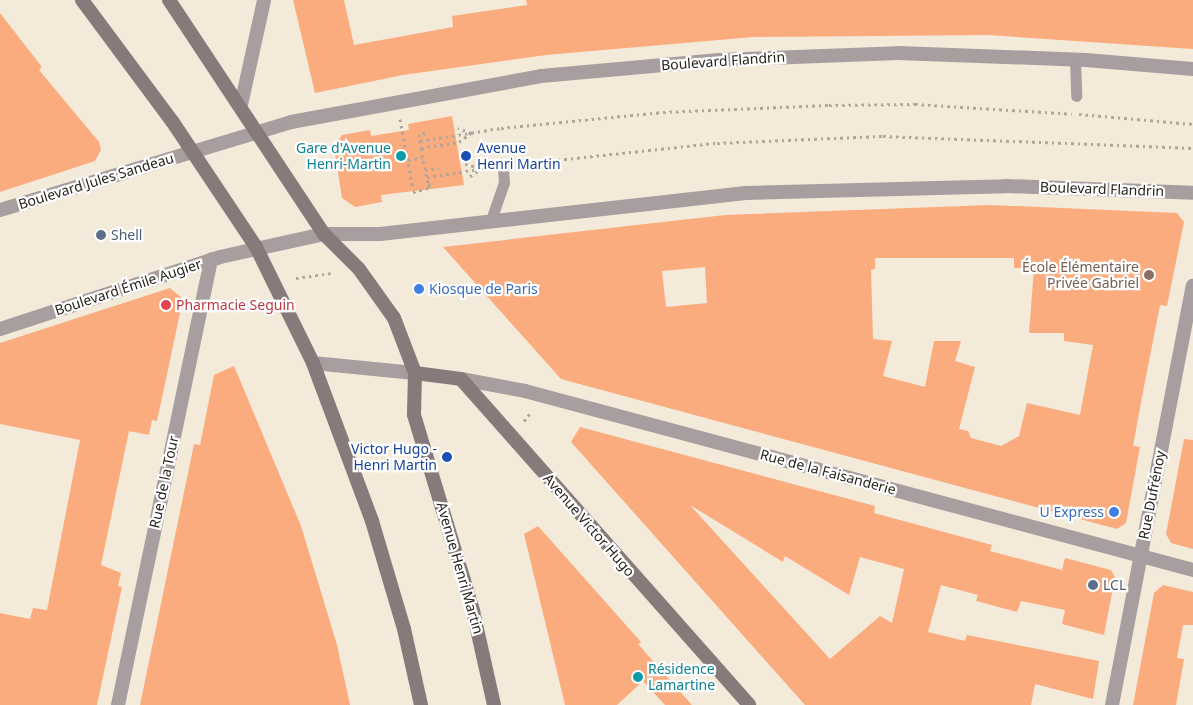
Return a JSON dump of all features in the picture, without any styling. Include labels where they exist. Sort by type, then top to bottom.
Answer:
[{"type":"main road","points":[[82,0],[192,152],[256,247],[313,362],[372,521],[404,629],[420,705]]},
{"type":"main road","name":"Avenue Henri Martin","points":[[169,0],[241,105],[324,234],[359,269],[394,318],[415,373],[414,414],[473,611],[494,705]]},
{"type":"main road","points":[[415,373],[462,379]]},
{"type":"main road","name":"Avenue Victor Hugo","points":[[462,379],[748,705]]},
{"type":"street","points":[[241,105],[264,0]]},
{"type":"street","name":"Boulevard Flandrin","points":[[192,152],[296,120],[541,76],[719,60],[898,54],[1076,59],[1193,69]]},
{"type":"street","name":"Boulevard Jules Sandeau","points":[[0,210],[192,152]]},
{"type":"street","name":"Boulevard Flandrin","points":[[324,234],[380,234],[491,220],[746,193],[1006,186],[1193,193]]},
{"type":"street","name":"Boulevard Émile Augier","points":[[0,329],[211,260],[256,247],[324,234]]},
{"type":"street","name":"Rue de la Tour","points":[[118,705],[211,260]]},
{"type":"street","name":"Rue Dufrénoy","points":[[1112,705],[1140,556],[1189,331],[1193,286]]},
{"type":"street","points":[[313,362],[415,373]]},
{"type":"street","name":"Rue de la Faisanderie","points":[[462,379],[526,391],[1193,570]]},
{"type":"lane","points":[[1076,59],[1076,96]]},
{"type":"lane","points":[[491,220],[504,183],[502,166]]},
{"type":"path","points":[[420,141],[459,134],[663,112],[839,104],[915,104],[1193,124]]},
{"type":"path","points":[[401,123],[413,190],[428,188],[428,185],[434,183]]},
{"type":"path","points":[[458,128],[471,133]]},
{"type":"path","points":[[422,148],[459,142],[471,133]]},
{"type":"path","points":[[425,134],[419,134],[428,185]]},
{"type":"path","points":[[427,177],[483,168],[716,143],[883,136],[1193,148]]},
{"type":"path","points":[[408,160],[423,157]]},
{"type":"path","points":[[465,164],[483,168]]},
{"type":"path","points":[[425,170],[439,168]]},
{"type":"path","points":[[467,178],[483,168]]},
{"type":"path","points":[[296,278],[331,273]]},
{"type":"building","points":[[293,0],[344,0],[354,45],[453,27],[452,16],[527,5],[526,0],[1193,0],[1193,49],[988,35],[753,37],[546,55],[403,75],[315,93]]},
{"type":"building","points":[[0,13],[42,67],[39,70],[99,142],[101,150],[95,161],[0,192]]},
{"type":"building","name":"Gare d'Avenue Henri-Martin","points":[[452,116],[464,185],[381,195],[382,202],[355,207],[342,198],[334,147],[342,135],[370,130],[371,136],[409,130],[408,124]]},
{"type":"building","points":[[990,205],[1177,213],[1184,222],[1167,306],[1160,305],[1142,397],[1133,446],[1140,447],[1126,523],[1117,529],[561,379],[443,247],[725,215]],"holes":[[[875,258],[1014,258],[1014,268],[1034,268],[1029,333],[1064,333],[1064,341],[1093,345],[1080,415],[1027,403],[1019,436],[1001,446],[971,438],[968,431],[959,429],[975,367],[955,361],[961,341],[934,341],[925,387],[883,376],[892,341],[873,339],[871,270],[875,269]],[[705,267],[707,303],[666,307],[662,271]]]},
{"type":"building","points":[[170,288],[183,299],[157,421],[152,420],[149,435],[129,431],[101,565],[121,573],[118,586],[122,587],[97,705],[0,705],[0,613],[30,619],[33,608],[47,610],[80,440],[0,424],[0,343]]},
{"type":"building","points":[[234,366],[301,526],[337,645],[350,705],[140,705],[194,444],[200,445],[214,375]]},
{"type":"building","points":[[580,427],[875,506],[874,513],[992,545],[990,551],[1062,570],[1065,558],[1111,570],[1115,577],[1104,635],[1062,624],[1065,610],[1021,601],[1017,612],[976,601],[978,595],[941,585],[928,632],[965,641],[967,635],[1099,661],[1093,699],[1035,684],[1031,705],[805,705],[571,442]],"holes":[[[690,505],[783,562],[785,556],[849,595],[860,557],[904,569],[892,623],[880,616],[830,659]]]},
{"type":"building","points":[[1184,439],[1193,440],[1193,549],[1171,543],[1166,534]]},
{"type":"building","points":[[538,526],[641,642],[638,644],[692,705],[665,705],[643,681],[617,705],[565,705],[524,534]]},
{"type":"building","points":[[1163,585],[1193,592],[1193,625],[1183,625],[1177,658],[1184,659],[1176,705],[1133,705],[1154,593]]},
{"type":"place","name":"Gare d'Avenue Henri-Martin","points":[[401,156]]},
{"type":"place","name":"Avenue Henri Martin","points":[[466,156]]},
{"type":"place","name":"Shell","points":[[101,235]]},
{"type":"place","name":"École Élémentaire Privée Gabriel","points":[[1149,275]]},
{"type":"place","name":"Kiosque de Paris","points":[[419,289]]},
{"type":"place","name":"Pharmacie Seguin","points":[[166,305]]},
{"type":"place","name":"Victor Hugo - Henri Martin","points":[[447,457]]},
{"type":"place","name":"U Express","points":[[1114,512]]},
{"type":"place","name":"LCL","points":[[1093,585]]},
{"type":"place","name":"Résidence Lamartine","points":[[638,677]]}]
